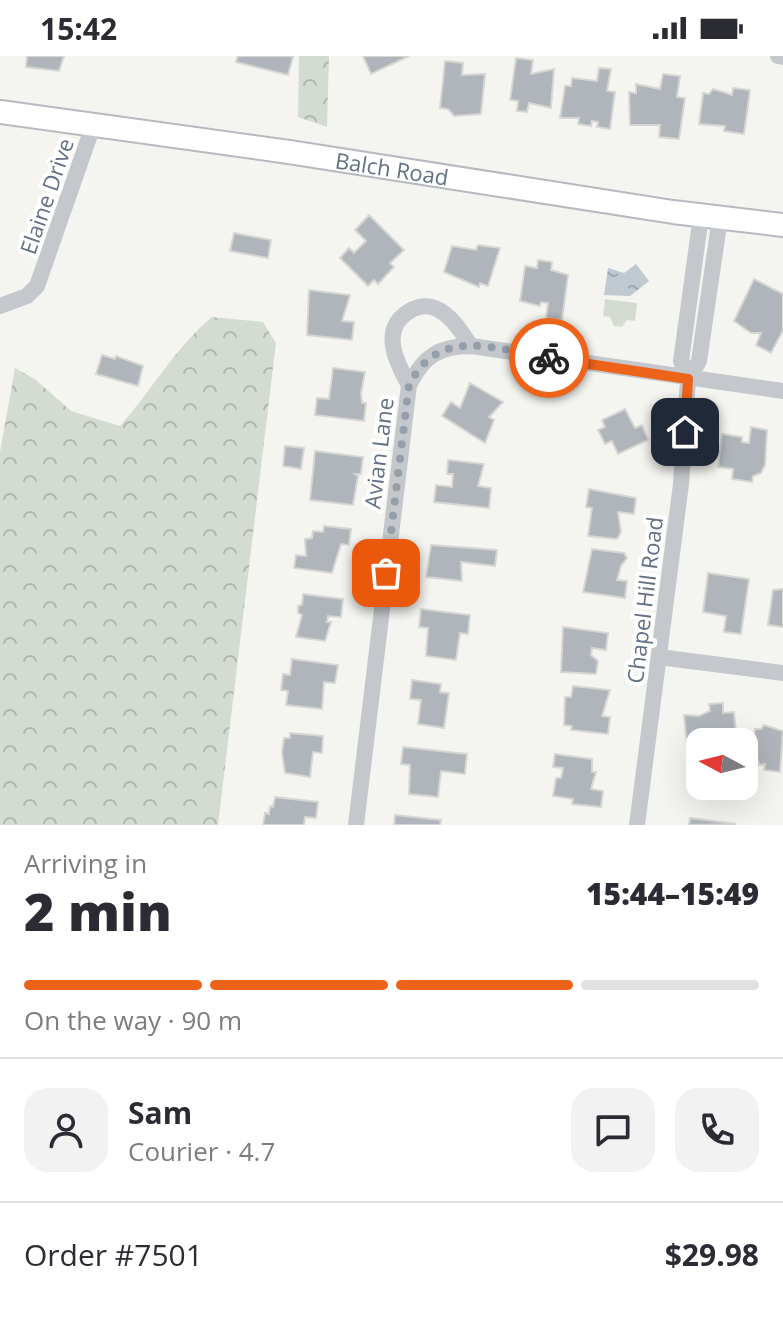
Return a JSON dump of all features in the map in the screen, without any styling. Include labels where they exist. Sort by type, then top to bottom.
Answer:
[{"type":"street","name":"Balch Road","points":[[0,112],[710,217],[783,225]]},
{"type":"street","name":"Elaine Drive","points":[[0,306],[27,296],[37,286],[93,126]]},
{"type":"street","name":"Chapel Hill Road","points":[[637,825],[681,484],[688,379],[681,361],[710,217]]},
{"type":"street","points":[[409,385],[394,358],[392,335],[398,319],[416,307],[434,307],[451,318],[471,346]]},
{"type":"street","name":"Avian Lane","points":[[356,825],[409,385],[419,365],[433,353],[449,346],[471,346],[783,391]]},
{"type":"street","points":[[659,657],[783,673]]},
{"type":"green space","points":[[299,56],[329,56],[327,127],[298,117]]},
{"type":"green space","points":[[605,299],[637,303],[635,321],[627,320],[622,327],[614,326],[610,317],[603,316]]},
{"type":"green space","points":[[212,317],[263,322],[276,343],[218,825],[0,825],[0,452],[15,368],[35,379],[71,411],[120,426],[187,342]]},
{"type":"water","points":[[636,264],[649,281],[630,296],[604,295],[608,268],[624,273]]},
{"type":"building","points":[[27,56],[64,56],[59,71],[26,67]]},
{"type":"building","points":[[238,56],[293,57],[288,75],[236,62]]},
{"type":"building","points":[[363,56],[409,56],[371,74]]},
{"type":"building","points":[[516,58],[533,60],[531,74],[554,69],[551,108],[529,103],[527,112],[517,111],[518,101],[510,100]]},
{"type":"building","points":[[445,61],[463,63],[462,75],[485,74],[481,114],[454,116],[448,109],[440,108]]},
{"type":"building","points":[[599,68],[611,69],[607,91],[615,92],[610,129],[597,127],[598,122],[592,121],[591,126],[578,124],[579,118],[560,118],[565,86],[571,86],[572,78],[597,81]]},
{"type":"building","points":[[663,74],[680,76],[677,97],[685,98],[679,139],[659,137],[660,125],[630,125],[629,92],[636,93],[636,84],[660,89]]},
{"type":"building","points":[[733,88],[750,90],[744,134],[724,131],[725,126],[699,124],[703,93],[709,94],[713,89],[732,95]]},
{"type":"building","points":[[369,215],[404,250],[390,263],[394,267],[378,284],[374,280],[368,286],[340,258],[349,248],[354,253],[366,241],[355,230]]},
{"type":"building","points":[[234,233],[271,240],[268,258],[230,251]]},
{"type":"building","points":[[478,245],[500,248],[488,286],[480,283],[479,287],[444,272],[452,246],[476,250]]},
{"type":"building","points":[[538,260],[552,262],[551,270],[568,275],[562,320],[546,318],[548,303],[541,302],[540,306],[520,301],[525,266],[537,268]]},
{"type":"building","points":[[754,279],[783,294],[783,330],[771,353],[756,345],[761,333],[751,333],[734,321]]},
{"type":"building","points":[[309,290],[350,295],[342,321],[354,322],[352,340],[307,335]]},
{"type":"building","points":[[102,355],[115,359],[116,356],[143,366],[138,386],[96,374]]},
{"type":"building","points":[[333,368],[365,372],[361,393],[362,403],[366,403],[364,421],[315,415],[317,398],[329,399]]},
{"type":"building","points":[[470,383],[503,402],[489,417],[494,420],[485,443],[442,416],[451,402],[460,408]]},
{"type":"building","points":[[625,409],[635,428],[642,425],[648,440],[618,454],[612,441],[605,444],[598,430],[605,427],[602,420]]},
{"type":"building","points":[[751,427],[767,430],[765,465],[761,473],[753,476],[752,482],[732,479],[733,469],[718,467],[722,434],[742,437],[742,442],[749,443]]},
{"type":"building","points":[[285,446],[304,448],[301,469],[283,466]]},
{"type":"building","points":[[315,451],[363,457],[361,474],[355,474],[358,476],[353,505],[310,500]]},
{"type":"building","points":[[448,460],[484,464],[478,486],[491,488],[489,508],[434,502],[436,485],[452,487],[453,474],[447,474]]},
{"type":"building","points":[[589,489],[636,498],[634,514],[618,512],[621,532],[617,539],[588,536],[592,508],[586,507]]},
{"type":"building","points":[[324,526],[351,529],[349,545],[341,544],[332,573],[294,568],[296,555],[306,556],[305,539],[312,538],[313,531],[323,532]]},
{"type":"building","points":[[431,545],[497,550],[495,566],[461,562],[462,581],[426,577]]},
{"type":"building","points":[[592,549],[624,553],[627,558],[617,580],[627,581],[625,598],[583,592]]},
{"type":"building","points":[[708,573],[749,579],[741,634],[724,632],[726,616],[703,612]]},
{"type":"building","points":[[783,589],[783,627],[768,625],[773,590]]},
{"type":"building","points":[[303,594],[343,599],[341,617],[328,616],[327,622],[331,622],[325,641],[296,637],[302,615],[298,613],[298,606],[302,605]]},
{"type":"building","points":[[421,609],[470,615],[468,634],[460,633],[456,660],[426,656],[428,628],[419,627]]},
{"type":"building","points":[[563,627],[608,633],[606,650],[592,648],[591,655],[598,661],[596,674],[561,672]]},
{"type":"building","points":[[292,659],[338,665],[335,683],[324,682],[322,709],[286,705],[288,691],[281,690],[283,674],[290,675]]},
{"type":"building","points":[[412,680],[441,684],[440,692],[449,693],[444,728],[418,724],[421,700],[410,699]]},
{"type":"building","points":[[573,686],[610,690],[602,716],[610,717],[608,734],[571,730],[572,726],[564,725],[565,697],[571,697]]},
{"type":"building","points":[[723,703],[723,713],[734,712],[736,728],[686,728],[686,736],[684,715],[699,716],[710,711],[709,704]]},
{"type":"building","points":[[764,725],[783,731],[780,772],[764,770],[765,764],[759,765],[758,729]]},
{"type":"building","points":[[290,733],[323,736],[322,753],[313,752],[310,777],[285,773],[282,753],[284,738],[290,738]]},
{"type":"building","points":[[403,747],[467,754],[465,774],[441,771],[438,797],[409,794],[410,765],[401,764]]},
{"type":"building","points":[[555,754],[592,759],[592,772],[596,772],[591,789],[603,791],[601,807],[572,804],[573,799],[553,796],[556,778],[561,778],[563,768],[553,767]]},
{"type":"building","points":[[275,797],[318,802],[316,818],[305,817],[304,825],[263,825],[265,813],[269,814]]},
{"type":"building","points":[[395,815],[441,820],[440,825],[394,825]]},
{"type":"building","points":[[690,818],[736,824],[689,825]]},
{"type":"way so far","points":[[386,573],[409,385],[419,365],[433,353],[449,346],[471,346],[549,358]]},
{"type":"route","points":[[549,358],[688,379],[685,432]]}]
